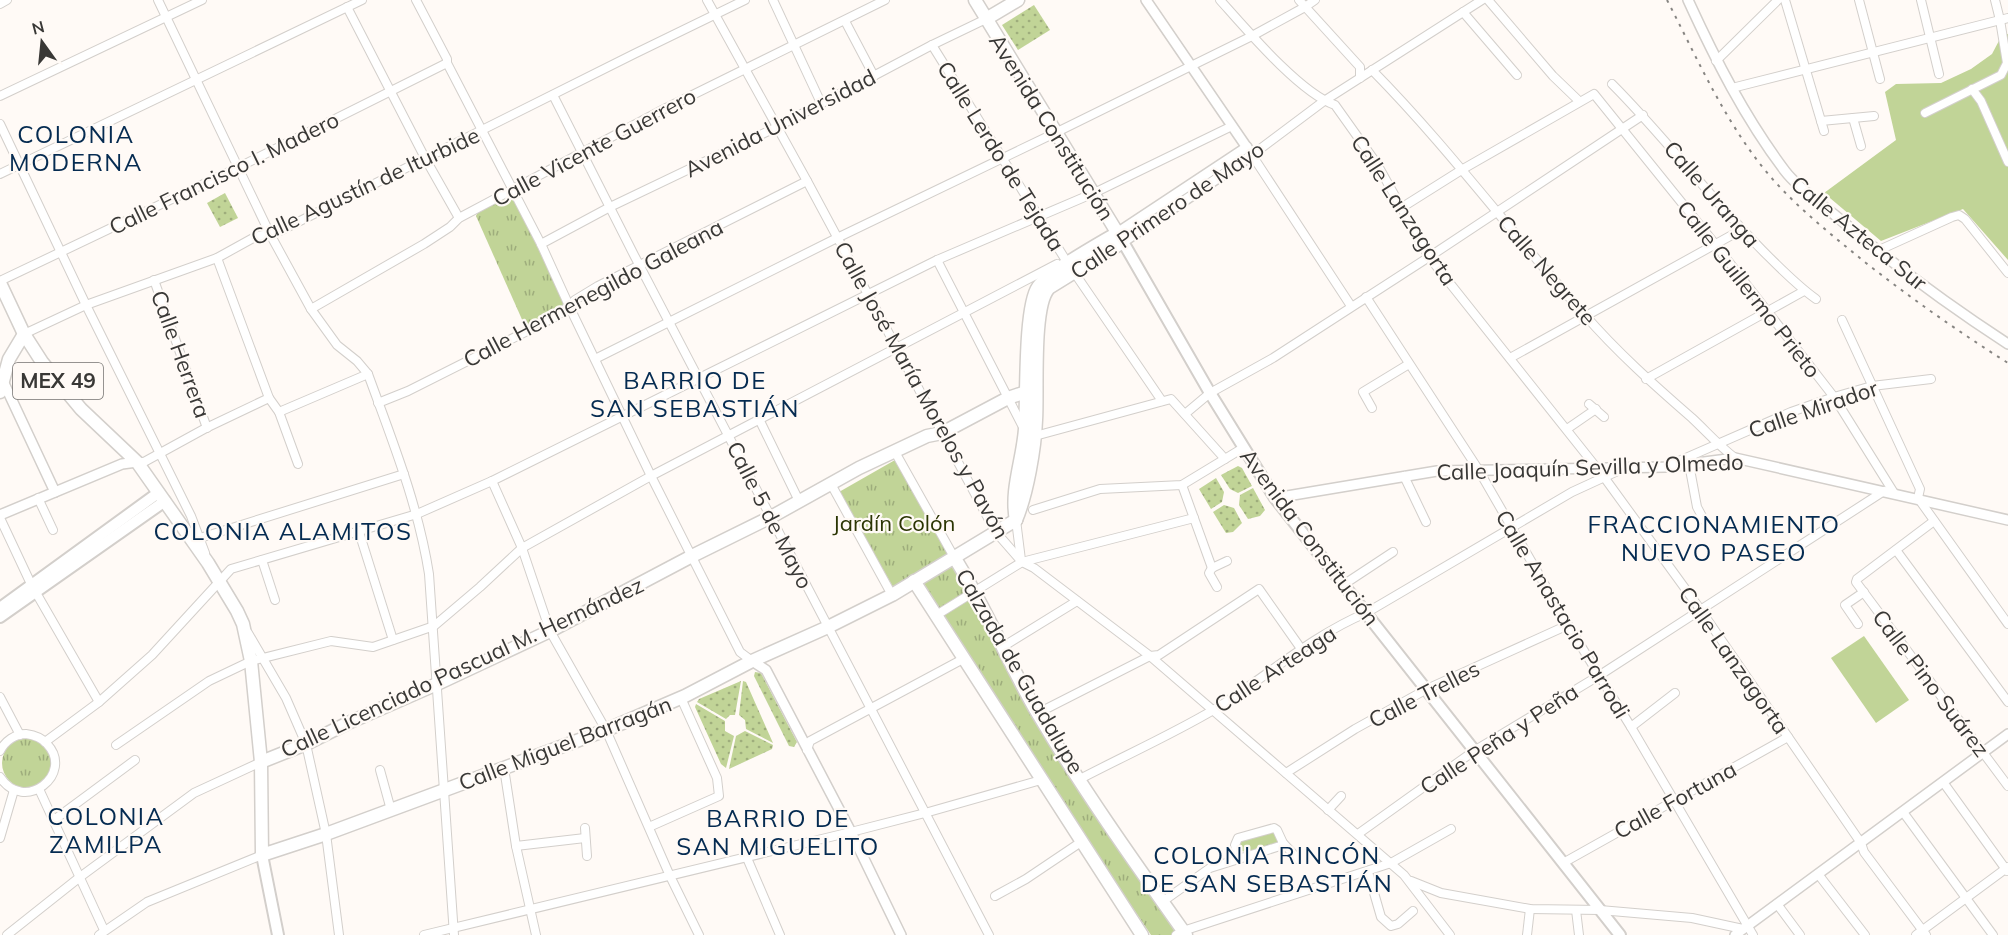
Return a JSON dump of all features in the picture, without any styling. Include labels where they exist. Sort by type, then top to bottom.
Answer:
[{"type":"main road","name":"Avenida Universidad","points":[[981,7],[1018,0]]},
{"type":"main road","name":"Avenida Constitución","points":[[981,7],[1055,133],[1120,237],[1210,393],[1275,498],[1620,935]]},
{"type":"main road","name":"Calle Primero de Mayo","points":[[1035,289],[1055,279],[1069,265],[1120,237]]},
{"type":"main road","name":"MEX 49","points":[[0,282],[23,332],[42,362],[81,409],[137,462]]},
{"type":"main road","points":[[1016,520],[1013,505],[1030,433],[1035,289]]},
{"type":"main road","points":[[0,354],[15,344],[23,332]]},
{"type":"main road","points":[[1,382],[10,354],[23,332]]},
{"type":"main road","name":"Calle Licenciado Pascual M. Hernández","points":[[261,762],[306,744],[550,631],[771,517],[859,468],[927,436],[942,433],[1008,398],[1031,392]]},
{"type":"main road","points":[[137,462],[208,563],[243,624],[257,659],[262,855],[278,935]]},
{"type":"main road","points":[[0,608],[33,588],[162,497]]},
{"type":"main road","name":"Calle Miguel Barragán","points":[[262,855],[326,834],[606,730],[681,698],[752,661],[892,595],[1016,520]]},
{"type":"main road","name":"Calzada de Guadalupe","points":[[954,557],[976,591],[1038,713],[1163,900],[1181,934]]},
{"type":"main road","name":"Calzada de Guadalupe","points":[[914,581],[1142,935]]},
{"type":"main road","points":[[0,617],[33,588]]},
{"type":"street","points":[[0,4],[7,0]]},
{"type":"street","points":[[158,0],[237,168],[311,309],[337,345],[357,361],[368,374],[405,474],[424,538],[429,574],[454,932]]},
{"type":"street","points":[[0,96],[202,0]]},
{"type":"street","points":[[0,174],[362,0]]},
{"type":"street","points":[[416,0],[481,131],[541,244],[651,476],[740,652],[766,670],[901,935]]},
{"type":"street","name":"Calle José María Morelos y Pavón","points":[[707,0],[995,531],[1022,562],[1034,568],[1150,656],[1392,864],[1409,880],[1448,932]]},
{"type":"street","name":"Calle Agustín de Iturbide","points":[[23,332],[86,305],[217,258],[255,237],[280,231],[745,0]]},
{"type":"street","points":[[773,0],[821,103]]},
{"type":"street","name":"Calle Vicente Guerrero","points":[[311,309],[424,244],[450,227],[459,218],[582,152],[885,0]]},
{"type":"street","points":[[1146,0],[1250,151],[1352,306]]},
{"type":"street","name":"Calle Lanzagorta","points":[[1220,0],[1252,36],[1308,90],[1324,101],[1335,105],[1377,164],[1430,257],[1604,477],[1700,609],[1921,933]]},
{"type":"street","points":[[1299,0],[1360,67],[1360,78]]},
{"type":"street","points":[[595,359],[837,238],[1252,36],[1315,0]]},
{"type":"street","name":"Calle Primero de Mayo","points":[[1120,237],[1324,101],[1482,0]]},
{"type":"street","points":[[1401,208],[1462,169],[1578,101],[1488,0]]},
{"type":"street","name":"Calle Azteca Sur","points":[[1688,0],[1716,60],[1786,172],[1877,251],[1946,303],[2008,344]]},
{"type":"street","points":[[1716,60],[1778,0]]},
{"type":"street","points":[[1785,0],[1824,131]]},
{"type":"street","points":[[1859,0],[1880,79]]},
{"type":"street","points":[[1921,0],[1939,74]]},
{"type":"street","points":[[1925,113],[2001,75],[2007,63],[2004,19],[1995,0]]},
{"type":"street","points":[[347,7],[425,158],[459,218]]},
{"type":"street","name":"Avenida Universidad","points":[[541,244],[610,207],[777,127],[932,45],[981,7]]},
{"type":"street","points":[[1463,12],[1517,75]]},
{"type":"street","points":[[1732,88],[2004,19]]},
{"type":"street","points":[[845,21],[874,76]]},
{"type":"street","name":"Calle Lerdo de Tejada","points":[[932,45],[1069,265],[1162,401],[1172,399],[1225,459]]},
{"type":"street","name":"Calle Francisco I. Madero","points":[[0,282],[237,168],[447,63]]},
{"type":"street","name":"Calle Negrete","points":[[1372,70],[1462,169],[1585,316],[1646,379],[1707,432],[1716,444],[1735,458]]},
{"type":"street","name":"Calle Uranga","points":[[1612,84],[1643,115],[1741,230],[1804,291],[1816,299]]},
{"type":"street","points":[[1972,89],[1981,101],[2008,162]]},
{"type":"street","name":"Calle Guillermo Prieto","points":[[1578,101],[1594,93],[1715,244],[1834,398],[1889,492]]},
{"type":"street","name":"Calle 5 de Mayo","points":[[553,95],[698,379],[989,935]]},
{"type":"street","points":[[1185,414],[1210,393],[1273,358],[1643,115]]},
{"type":"street","points":[[1821,121],[1874,116]]},
{"type":"street","points":[[1853,118],[1861,146]]},
{"type":"street","points":[[0,124],[200,538],[208,563]]},
{"type":"street","points":[[45,741],[99,702],[152,655],[231,569],[417,514],[492,481],[937,260],[1094,194],[1232,126]]},
{"type":"street","name":"Calle Hermenegildo Galeana","points":[[378,403],[530,330],[561,313],[582,295],[807,181]]},
{"type":"street","points":[[1877,251],[1959,215],[1965,219],[2008,273]]},
{"type":"street","points":[[1510,358],[1741,230]]},
{"type":"street","points":[[217,258],[269,398],[279,412],[298,464]]},
{"type":"street","points":[[937,260],[1008,398],[1030,433],[1162,401]]},
{"type":"street","points":[[116,745],[209,681],[257,659],[331,641],[373,647],[434,626],[522,548],[651,476],[963,312],[1035,289],[1069,265]]},
{"type":"street","name":"Calle Herrera","points":[[154,280],[207,428]]},
{"type":"street","points":[[1646,379],[1804,291]]},
{"type":"street","name":"Calle Anastacio Parrodi","points":[[1366,297],[1478,469],[1568,625],[1674,800],[1745,931]]},
{"type":"street","points":[[1842,320],[1920,489],[1918,498],[2008,624]]},
{"type":"street","points":[[1372,408],[1363,392],[1409,364]]},
{"type":"street","points":[[279,412],[368,374]]},
{"type":"street","name":"Calle Mirador","points":[[1666,467],[1791,412],[1872,386],[1931,379]]},
{"type":"street","points":[[1,382],[55,492]]},
{"type":"street","points":[[99,702],[33,588],[0,517],[38,498],[122,464],[144,462],[269,398]]},
{"type":"street","points":[[1589,404],[1604,417]]},
{"type":"street","points":[[1567,429],[1596,409]]},
{"type":"street","points":[[759,419],[799,501]]},
{"type":"street","points":[[1033,510],[1101,489],[1182,485],[1243,448]]},
{"type":"street","points":[[895,452],[954,557]]},
{"type":"street","name":"Calle Joaquín Sevilla y Olmedo","points":[[1275,498],[1404,476],[1478,469],[1666,467],[1735,458],[2008,520]]},
{"type":"street","points":[[1689,464],[1697,507],[1704,520]]},
{"type":"street","name":"Calle Arteaga","points":[[1080,779],[1213,710],[1302,650],[1353,619],[1572,492],[1624,468]]},
{"type":"street","points":[[200,538],[405,474]]},
{"type":"street","points":[[1404,476],[1426,522]]},
{"type":"street","points":[[492,481],[522,548],[550,631],[606,730],[670,876],[699,935]]},
{"type":"street","points":[[831,484],[892,595]]},
{"type":"street","points":[[1182,485],[1212,568]]},
{"type":"street","name":"Calle Peña y Peña","points":[[1358,834],[1474,751],[1600,675],[1700,609],[1889,492]]},
{"type":"street","points":[[38,498],[53,530]]},
{"type":"street","points":[[936,616],[1022,562],[1194,518]]},
{"type":"street","points":[[1016,520],[1022,562]]},
{"type":"street","points":[[1934,522],[1896,550],[2008,702]]},
{"type":"street","points":[[359,532],[393,640]]},
{"type":"street","name":"Calle Pino Suárez","points":[[1896,550],[1856,582],[2008,786]]},
{"type":"street","points":[[1343,585],[1393,552]]},
{"type":"street","points":[[262,560],[275,600]]},
{"type":"street","points":[[1217,587],[1209,573],[1212,568],[1227,561]]},
{"type":"street","points":[[1038,713],[1150,656],[1159,655],[1259,589],[1302,650]]},
{"type":"street","points":[[1858,624],[1845,605],[1864,592]]},
{"type":"street","points":[[1004,646],[1077,601]]},
{"type":"street","name":"Calle Trelles","points":[[1286,772],[1354,729],[1427,689],[1568,625]]},
{"type":"street","points":[[257,659],[286,698],[306,744],[326,834],[339,935]]},
{"type":"street","points":[[807,750],[810,741],[963,659]]},
{"type":"street","points":[[1630,727],[1675,693]]},
{"type":"street","points":[[0,697],[20,735]]},
{"type":"street","points":[[649,827],[719,796],[717,778],[681,698]]},
{"type":"street","points":[[1409,880],[1441,893],[1530,909],[1600,910],[1692,918],[1745,931],[1777,904],[2008,734]]},
{"type":"street","points":[[0,751],[6,742],[20,735],[37,736],[45,741],[54,757],[55,765],[47,783],[39,789],[24,792],[14,790],[1,780]]},
{"type":"street","name":"Calle Fortuna","points":[[1563,863],[1788,736]]},
{"type":"street","points":[[54,820],[135,760]]},
{"type":"street","name":"Calle Licenciado Pascual M. Hernández","points":[[7,935],[80,877],[194,793],[261,762]]},
{"type":"street","points":[[504,768],[516,846],[536,935]]},
{"type":"street","points":[[380,770],[391,810]]},
{"type":"street","points":[[424,935],[454,932],[925,813],[1041,780]]},
{"type":"street","points":[[1921,933],[2007,869],[1943,782]]},
{"type":"street","points":[[39,789],[80,877],[101,933]]},
{"type":"street","points":[[0,838],[14,790]]},
{"type":"street","points":[[1328,810],[1341,796]]},
{"type":"street","points":[[1903,812],[1993,935]]},
{"type":"street","points":[[585,828],[587,856]]},
{"type":"street","points":[[1239,858],[1235,845],[1238,838],[1274,828],[1283,843],[1298,859]]},
{"type":"street","points":[[1181,934],[1392,864],[1451,829]]},
{"type":"street","points":[[516,846],[585,838]]},
{"type":"street","points":[[994,896],[1026,879],[1081,842]]},
{"type":"street","points":[[1163,900],[1210,868],[1280,846],[1283,843]]},
{"type":"street","name":"Calle Miguel Barragán","points":[[101,933],[147,902],[262,855]]},
{"type":"street","points":[[747,858],[780,935]]},
{"type":"street","points":[[1368,872],[1381,917],[1391,926],[1398,924],[1413,911]]},
{"type":"street","points":[[1818,874],[1865,935]]},
{"type":"street","points":[[1432,911],[1431,898],[1441,893]]},
{"type":"street","points":[[1777,904],[1800,935]]},
{"type":"street","points":[[1527,935],[1530,909]]},
{"type":"street","points":[[1576,910],[1579,935]]},
{"type":"street","points":[[1437,935],[1448,932]]},
{"type":"green space","points":[[1034,5],[1050,30],[1018,50],[1002,25]]},
{"type":"green space","points":[[2008,34],[2008,260],[1963,209],[1881,241],[1824,193],[1896,140],[1885,92],[1896,84],[1941,83],[1971,69],[1992,54],[2002,35]]},
{"type":"green space","points":[[225,193],[238,218],[220,227],[207,203]]},
{"type":"green space","points":[[512,196],[566,308],[531,326],[524,324],[476,216],[479,210]]},
{"type":"green space","name":"Jardín Colón","points":[[895,460],[950,555],[893,587],[839,492]]},
{"type":"green space","points":[[1238,466],[1242,468],[1252,486],[1238,493],[1230,489],[1221,475]]},
{"type":"green space","points":[[1216,478],[1224,492],[1222,502],[1211,509],[1199,489]]},
{"type":"green space","points":[[1253,488],[1265,510],[1260,516],[1248,519],[1239,505],[1240,495]]},
{"type":"green space","points":[[1224,505],[1234,508],[1242,523],[1233,532],[1226,533],[1213,512]]},
{"type":"green space","points":[[952,560],[1033,715],[1182,935],[1151,935],[1048,782],[921,579]]},
{"type":"green space","points":[[1864,636],[1909,700],[1876,723],[1831,658]]},
{"type":"green space","points":[[755,672],[761,673],[797,742],[794,747],[789,746],[754,676]]},
{"type":"green space","points":[[741,681],[735,715],[730,715],[726,719],[697,702],[699,699]]},
{"type":"green space","points":[[743,681],[746,682],[773,743],[746,729],[745,720],[739,715]]},
{"type":"green space","points":[[696,704],[725,721],[725,731],[734,736],[726,768],[721,764],[695,707]]},
{"type":"green space","points":[[745,731],[773,745],[772,749],[729,769],[736,736]]},
{"type":"green space","points":[[22,738],[32,738],[45,745],[52,758],[52,768],[45,781],[32,788],[22,788],[13,784],[6,777],[2,768],[2,758],[6,749],[13,742]]},
{"type":"green space","points":[[1273,830],[1280,840],[1278,843],[1249,853],[1242,851],[1240,844],[1243,839]]},
{"type":"railway","points":[[1667,0],[1731,122],[1757,160],[1794,202],[1883,276],[2008,363]]},
{"type":"district","name":"COLONIA MODERNA","points":[[76,149]]},
{"type":"district","name":"BARRIO DE SAN SEBASTIÁN","points":[[695,395]]},
{"type":"district","name":"COLONIA ALAMITOS","points":[[283,532]]},
{"type":"district","name":"FRACCIONAMIENTO NUEVO PASEO","points":[[1714,539]]},
{"type":"district","name":"COLONIA ZAMILPA","points":[[106,831]]},
{"type":"district","name":"BARRIO DE SAN MIGUELITO","points":[[778,833]]},
{"type":"district","name":"COLONIA RINCÓN DE SAN SEBASTIÁN","points":[[1267,870]]}]
